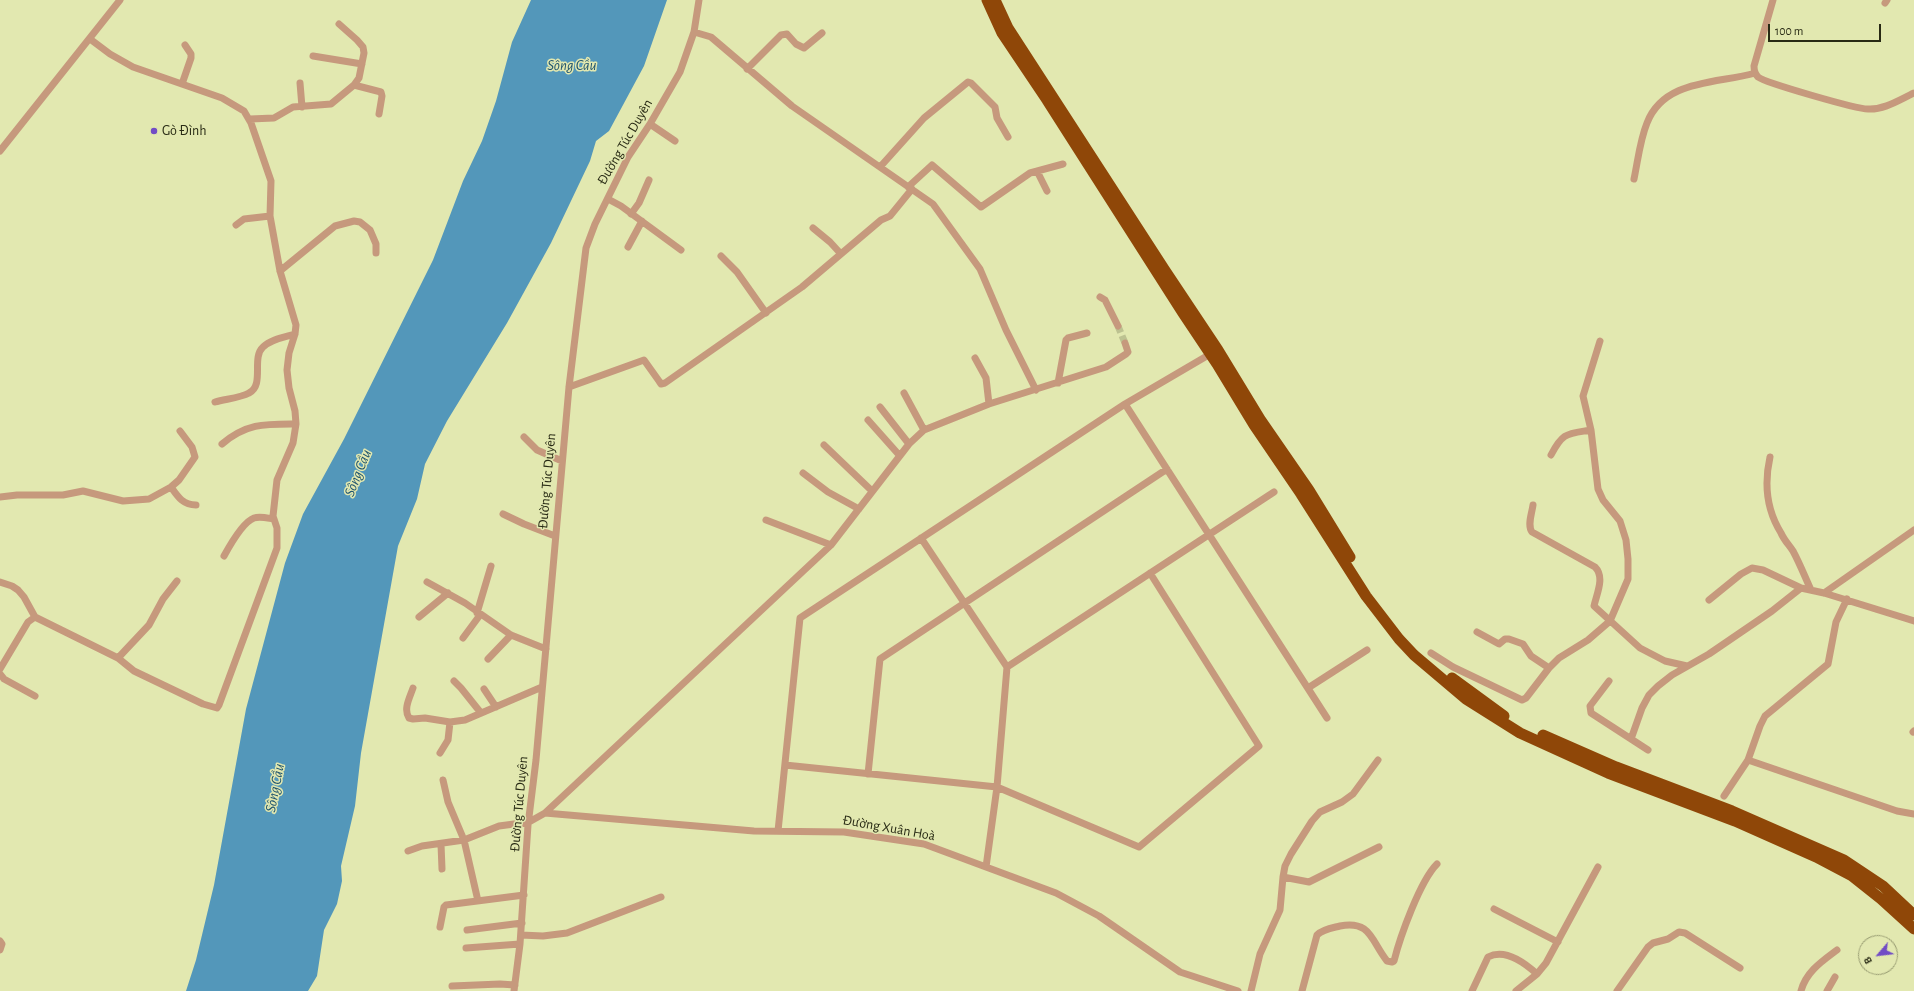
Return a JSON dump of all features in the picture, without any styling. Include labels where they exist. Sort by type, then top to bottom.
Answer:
[{"type":"highway","points":[[986,0],[1002,33],[1183,314],[1214,352],[1260,419],[1308,490],[1358,571],[1389,616],[1419,650],[1439,668],[1499,713],[1529,730],[1616,767],[1732,811],[1844,860],[1883,886],[1914,915]]},
{"type":"highway","points":[[995,0],[1008,28],[1168,275],[1214,352],[1254,425],[1378,612],[1399,639],[1414,655],[1466,699],[1520,733],[1608,773],[1735,821],[1816,857],[1852,876],[1881,899],[1914,929]]},
{"type":"street","points":[[0,151],[90,40],[120,0]]},
{"type":"street","name":"Đường Túc Duyên","points":[[514,988],[521,935],[529,822],[569,387],[586,248],[589,238],[628,157],[650,124],[680,72],[694,32],[699,0]]},
{"type":"street","points":[[1755,74],[1754,66],[1773,0]]},
{"type":"street","points":[[250,119],[274,118],[290,109],[331,104],[354,86],[359,78],[364,53],[363,47],[339,24]]},
{"type":"street","points":[[694,32],[711,37],[792,106],[932,204],[977,264],[1036,390]]},
{"type":"street","points":[[747,68],[781,35],[787,34],[796,44],[804,48],[822,33]]},
{"type":"street","points":[[0,582],[12,586],[18,590],[24,597],[35,617],[118,658],[134,671],[203,704],[217,708],[276,553],[277,528],[273,519],[278,475],[286,462],[293,443],[296,424],[295,411],[288,388],[287,370],[289,353],[295,334],[296,325],[280,271],[270,216],[270,181],[250,119],[244,111],[222,98],[133,67],[110,54],[90,40]]},
{"type":"street","points":[[182,84],[191,58],[191,54],[186,45]]},
{"type":"street","points":[[314,56],[362,64]]},
{"type":"street","points":[[1634,179],[1647,124],[1658,103],[1667,96],[1691,86],[1755,74],[1762,79],[1779,85],[1867,110],[1886,106],[1914,93]]},
{"type":"street","points":[[880,167],[924,118],[968,82],[971,83],[996,107],[997,118],[1008,137]]},
{"type":"street","points":[[300,83],[302,107]]},
{"type":"street","points":[[354,86],[380,92],[382,96],[379,114]]},
{"type":"street","points":[[650,124],[675,141]]},
{"type":"street","points":[[569,387],[642,360],[647,362],[661,384],[665,383],[802,287],[881,220],[890,216],[910,188],[932,166],[981,207],[1026,175],[1063,164]]},
{"type":"street","points":[[1037,171],[1048,191]]},
{"type":"street","points":[[631,214],[639,203],[649,180]]},
{"type":"street","points":[[608,199],[621,206],[681,250]]},
{"type":"street","points":[[236,225],[244,219],[270,216]]},
{"type":"street","points":[[280,271],[314,245],[335,226],[354,221],[360,222],[370,230],[376,244],[376,253]]},
{"type":"street","points":[[628,247],[642,221]]},
{"type":"street","points":[[813,228],[830,242],[840,254]]},
{"type":"street","points":[[721,256],[737,272],[766,313]]},
{"type":"street","points":[[1100,297],[1105,300],[1118,326]]},
{"type":"street","points":[[1058,383],[1066,340],[1068,338],[1087,333]]},
{"type":"street","points":[[215,402],[249,393],[255,386],[259,354],[263,347],[271,342],[295,334]]},
{"type":"street","points":[[1431,654],[1453,667],[1522,700],[1559,658],[1588,640],[1610,620],[1628,579],[1628,559],[1626,540],[1620,521],[1603,500],[1598,489],[1591,430],[1583,396],[1600,341]]},
{"type":"street","points":[[408,851],[422,846],[464,840],[499,826],[529,822],[545,813],[831,545],[909,444],[924,430],[989,404],[1110,365],[1128,352],[1125,343]]},
{"type":"street","points":[[778,831],[800,618],[1126,404],[1214,352]]},
{"type":"street","points":[[975,358],[986,376],[989,404]]},
{"type":"street","points":[[904,393],[924,430]]},
{"type":"street","points":[[1126,404],[1327,718]]},
{"type":"street","points":[[880,407],[909,444]]},
{"type":"street","points":[[868,420],[900,456]]},
{"type":"street","points":[[222,444],[242,430],[251,426],[296,424]]},
{"type":"street","points":[[1551,455],[1559,441],[1564,436],[1591,430]]},
{"type":"street","points":[[0,497],[17,495],[63,495],[83,491],[123,501],[149,499],[171,487],[179,480],[195,457],[192,447],[180,431]]},
{"type":"street","points":[[524,437],[537,450],[562,461]]},
{"type":"street","points":[[824,445],[872,491]]},
{"type":"street","points":[[1770,457],[1766,475],[1766,495],[1772,515],[1780,533],[1801,566],[1811,590]]},
{"type":"street","points":[[868,774],[880,659],[1167,469]]},
{"type":"street","points":[[803,474],[828,492],[859,509]]},
{"type":"street","points":[[171,487],[182,501],[190,505],[196,505]]},
{"type":"street","points":[[1007,667],[1274,492]]},
{"type":"street","points":[[1533,505],[1530,523],[1530,529],[1532,532],[1599,571],[1601,576],[1594,606],[1640,648],[1649,654],[1665,661],[1687,666]]},
{"type":"street","points":[[503,514],[555,536]]},
{"type":"street","points":[[224,556],[231,542],[251,519],[260,517],[273,519]]},
{"type":"street","points":[[766,520],[831,545]]},
{"type":"street","points":[[1824,593],[1914,530]]},
{"type":"street","points":[[921,538],[1007,667],[997,787],[986,867]]},
{"type":"street","points":[[464,638],[478,614],[491,566]]},
{"type":"street","points":[[1709,600],[1741,574],[1752,568],[1763,570],[1801,588],[1847,599],[1914,621]]},
{"type":"street","points":[[785,765],[997,787],[1139,847],[1258,746],[1150,573]]},
{"type":"street","points":[[118,658],[149,625],[163,599],[177,581]]},
{"type":"street","points":[[427,582],[448,592],[478,614],[511,635],[546,649]]},
{"type":"street","points":[[1632,739],[1642,708],[1649,695],[1672,675],[1772,612],[1801,588]]},
{"type":"street","points":[[419,617],[448,592]]},
{"type":"street","points":[[1724,796],[1748,760],[1765,716],[1828,664],[1836,622],[1847,599]]},
{"type":"street","points":[[0,669],[20,639],[28,622],[35,617]]},
{"type":"street","points":[[1477,632],[1499,644],[1505,639],[1509,639],[1523,644],[1531,656],[1549,668]]},
{"type":"street","points":[[488,659],[511,635]]},
{"type":"street","points":[[1308,688],[1367,650]]},
{"type":"street","points":[[0,674],[4,679],[35,696]]},
{"type":"street","points":[[454,681],[481,713]]},
{"type":"street","points":[[1609,681],[1590,706],[1590,710],[1648,750]]},
{"type":"street","points":[[413,688],[408,701],[406,714],[409,718],[424,718],[450,722],[465,720],[542,687]]},
{"type":"street","points":[[484,689],[496,707]]},
{"type":"street","points":[[440,753],[448,740],[450,722]]},
{"type":"street","points":[[1251,991],[1260,954],[1280,910],[1285,866],[1291,854],[1312,821],[1320,812],[1342,802],[1353,794],[1378,760]]},
{"type":"street","points":[[1748,760],[1897,811],[1914,814]]},
{"type":"street","points":[[444,780],[445,794],[464,840],[478,901]]},
{"type":"street","name":"Đường Xuân Hoà","points":[[545,813],[754,831],[844,832],[924,844],[1056,893],[1099,916],[1180,972],[1228,990],[1238,991]]},
{"type":"street","points":[[441,844],[442,869]]},
{"type":"street","points":[[1283,877],[1309,882],[1379,847]]},
{"type":"street","points":[[1302,991],[1317,935],[1328,929],[1356,924],[1370,933],[1387,961],[1394,961],[1400,940],[1420,892],[1432,869],[1437,864]]},
{"type":"street","points":[[1516,991],[1537,974],[1546,963],[1598,867]]},
{"type":"street","points":[[440,927],[444,907],[446,905],[524,895]]},
{"type":"street","points":[[521,935],[543,936],[567,933],[661,897]]},
{"type":"street","points":[[1494,909],[1558,942]]},
{"type":"street","points":[[468,930],[522,923]]},
{"type":"street","points":[[1617,991],[1648,947],[1653,943],[1668,940],[1679,932],[1685,933],[1740,968]]},
{"type":"street","points":[[0,941],[2,944],[0,950]]},
{"type":"street","points":[[466,948],[520,944]]},
{"type":"street","points":[[1801,991],[1804,980],[1813,969],[1837,950]]},
{"type":"street","points":[[1472,991],[1488,957],[1493,954],[1502,953],[1522,962],[1537,974]]},
{"type":"street","points":[[1827,991],[1835,977]]},
{"type":"street","points":[[452,986],[500,984],[514,988]]},
{"type":"water","name":"Sông Cầu","points":[[531,0],[667,0],[644,66],[609,131],[596,141],[590,161],[551,243],[507,323],[447,421],[425,464],[417,499],[398,546],[361,753],[355,806],[341,866],[342,881],[337,904],[324,930],[317,976],[308,991],[186,991],[196,960],[214,885],[246,709],[285,563],[303,514],[344,439],[433,260],[463,181],[482,141],[496,101],[512,42]]},
{"type":"tunnel","points":[[1118,326],[1125,343]]},
{"type":"place","name":"Gò Đình","points":[[154,131]]}]
